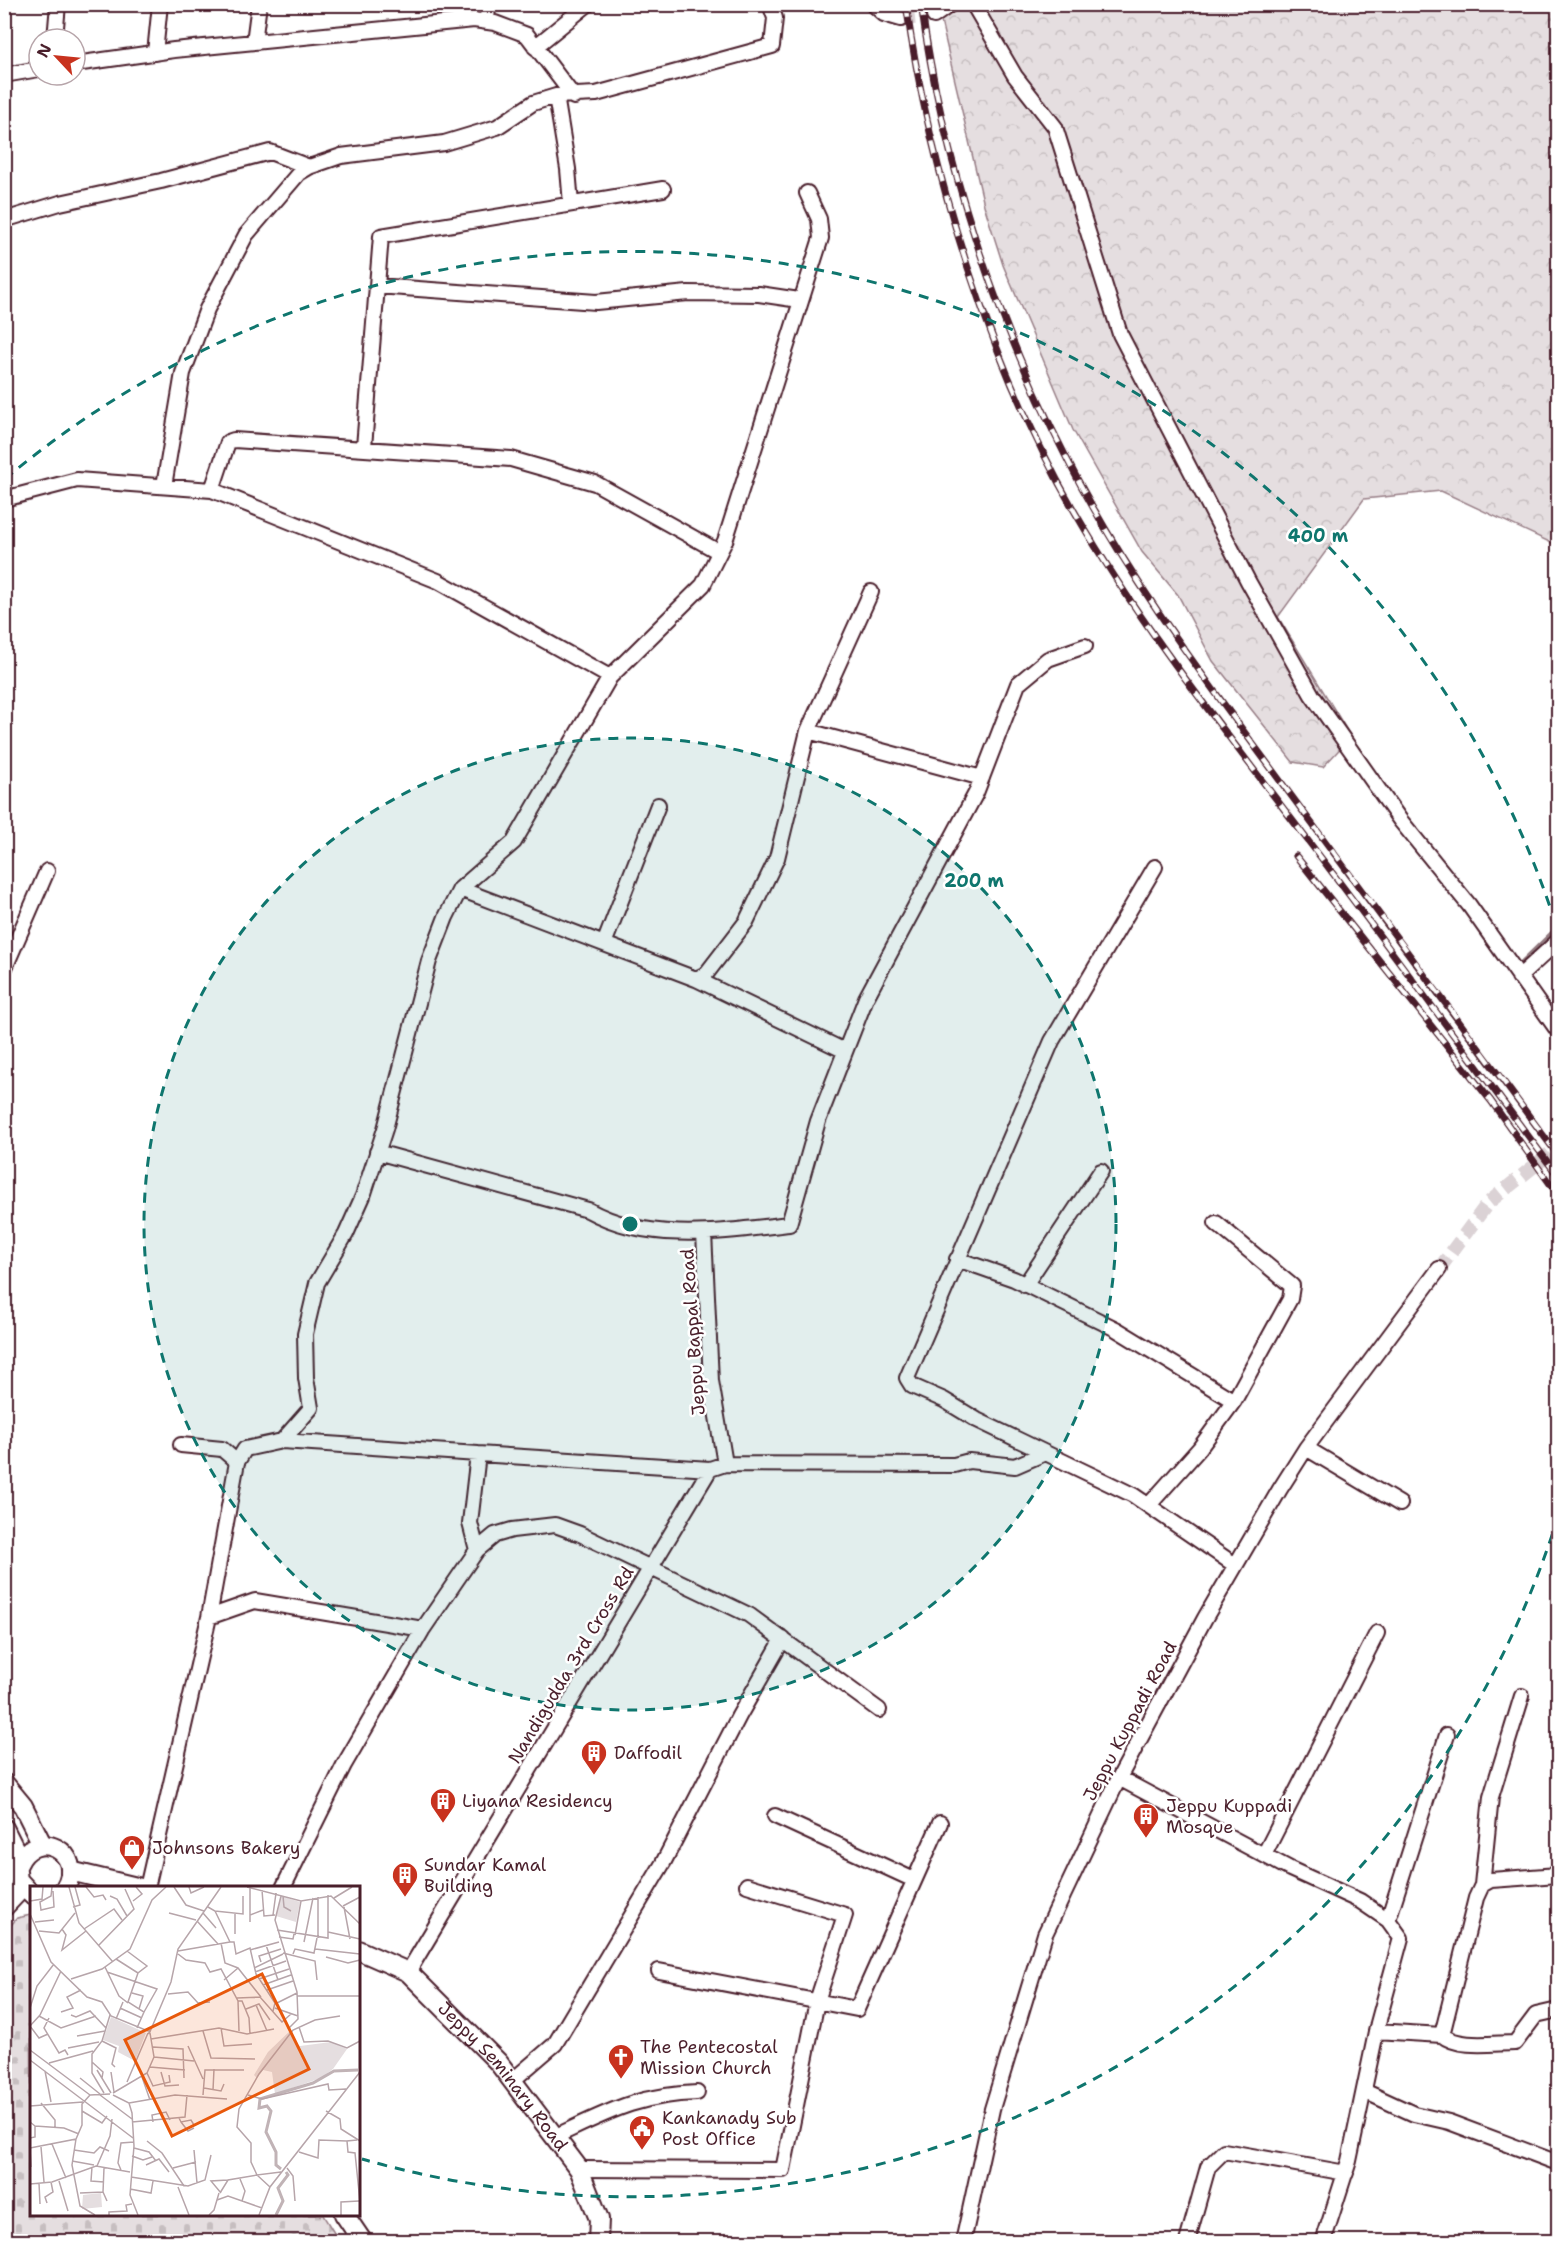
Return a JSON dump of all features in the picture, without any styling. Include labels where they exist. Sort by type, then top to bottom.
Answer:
[{"type":"main road","points":[[4,1783],[23,1806],[42,1844]]},
{"type":"main road","points":[[4,1828],[18,1864],[18,1880],[27,1891],[4,1907]]},
{"type":"main road","points":[[18,1864],[27,1850],[42,1844],[51,1845],[65,1855],[67,1879],[132,1886]]},
{"type":"main road","name":"Jeppy Seminary Road","points":[[360,1951],[408,1972],[490,2054],[579,2169],[600,2219],[597,2241]]},
{"type":"main road","points":[[345,2216],[363,2241]]},
{"type":"street","points":[[56,27],[58,4]]},
{"type":"street","points":[[155,53],[160,4]]},
{"type":"street","points":[[254,42],[259,4]]},
{"type":"street","points":[[487,22],[488,4]]},
{"type":"street","points":[[536,47],[588,4]]},
{"type":"street","points":[[164,486],[183,373],[207,309],[246,235],[299,174],[309,167],[341,156],[444,143],[497,127],[533,103],[556,96],[574,97],[596,94],[772,46],[775,18],[770,4]]},
{"type":"street","points":[[873,4],[884,14],[901,19]]},
{"type":"street","points":[[934,16],[951,4]]},
{"type":"street","points":[[973,4],[1015,76],[1056,127],[1120,334],[1312,695],[1400,820],[1469,905],[1558,1031]]},
{"type":"street","points":[[87,62],[254,42],[474,20],[527,35],[574,97]]},
{"type":"street","points":[[4,75],[27,71]]},
{"type":"street","points":[[556,96],[568,169],[571,204]]},
{"type":"street","points":[[4,220],[60,203],[161,181],[270,152],[309,167]]},
{"type":"street","points":[[364,447],[381,236],[663,189]]},
{"type":"street","points":[[282,1441],[311,1408],[306,1378],[305,1334],[317,1283],[346,1234],[363,1196],[429,961],[460,889],[514,842],[610,677],[703,585],[719,552],[799,300],[812,273],[821,238],[819,219],[807,193]]},
{"type":"street","points":[[377,286],[596,302],[688,293],[759,294],[799,300]]},
{"type":"street","points":[[212,490],[224,450],[228,442],[234,440],[364,447],[511,459],[595,483],[719,552]]},
{"type":"street","points":[[4,499],[76,480],[212,490],[438,581],[610,677]]},
{"type":"street","points":[[696,979],[706,974],[746,922],[777,858],[807,731],[871,592]]},
{"type":"street","points":[[377,1152],[588,1210],[611,1223],[675,1234],[789,1224],[818,1121],[867,998],[982,778],[1018,684],[1048,659],[1085,646]]},
{"type":"street","points":[[807,731],[982,778]]},
{"type":"street","points":[[604,944],[658,805]]},
{"type":"street","points":[[1155,867],[1052,1041],[907,1378],[912,1386],[945,1400],[977,1420],[1133,1495],[1235,1565]]},
{"type":"street","points":[[4,970],[47,871]]},
{"type":"street","points":[[460,889],[696,979],[846,1051]]},
{"type":"street","points":[[1519,977],[1558,940]]},
{"type":"street","points":[[1025,1285],[1101,1171]]},
{"type":"street","points":[[1149,1505],[1199,1449],[1234,1401],[1290,1299],[1292,1286],[1216,1223]]},
{"type":"street","name":"Jeppu Bappal Road","points":[[704,1233],[711,1381],[725,1464]]},
{"type":"street","points":[[957,1259],[1025,1285],[1116,1329],[1234,1401]]},
{"type":"street","name":"Jeppu Kuppadi Road","points":[[963,2241],[992,2109],[1045,1934],[1119,1778],[1235,1565],[1306,1448],[1438,1269]]},
{"type":"street","points":[[147,1886],[209,1617],[237,1462],[245,1449],[282,1441],[710,1469],[725,1464],[954,1465],[969,1461],[1015,1466],[1045,1453]]},
{"type":"street","points":[[181,1445],[222,1449],[237,1462]]},
{"type":"street","points":[[1306,1448],[1400,1504]]},
{"type":"street","points":[[477,1550],[470,1522],[478,1454]]},
{"type":"street","name":"Nandigudda 3rd Cross Rd","points":[[408,1972],[710,1469]]},
{"type":"street","points":[[284,1886],[344,1765],[423,1629],[477,1550],[495,1535],[555,1525],[650,1567],[749,1615],[879,1710]]},
{"type":"street","points":[[209,1617],[255,1600],[423,1629]]},
{"type":"street","points":[[1264,1855],[1377,1633]]},
{"type":"street","points":[[512,2081],[555,2044],[663,1863],[739,1716],[783,1639]]},
{"type":"street","points":[[1442,2035],[1476,1898],[1482,1885],[1491,1797],[1522,1696]]},
{"type":"street","points":[[1388,1920],[1447,1735]]},
{"type":"street","points":[[1119,1778],[1264,1855],[1360,1901],[1388,1920],[1401,1938],[1376,2031],[1346,2173],[1323,2241]]},
{"type":"street","points":[[775,1816],[914,1880]]},
{"type":"street","points":[[659,1971],[857,2009],[940,1823]]},
{"type":"street","points":[[1482,1885],[1491,1880],[1558,1875]]},
{"type":"street","points":[[579,2169],[783,2170],[817,2001],[845,1915],[747,1885]]},
{"type":"street","points":[[1376,2031],[1442,2035],[1448,2041],[1462,2043],[1515,2043],[1536,2015],[1558,2010]]},
{"type":"street","points":[[1364,2091],[1414,2114],[1449,2122],[1558,2163]]},
{"type":"street","points":[[554,2137],[617,2106],[662,2094],[698,2093]]},
{"type":"street","points":[[1187,2241],[1208,2167],[1224,2151],[1346,2173]]},
{"type":"green space","points":[[937,4],[1072,4],[1089,10],[1113,11],[1159,10],[1165,4],[1558,5],[1558,546],[1441,491],[1364,499],[1278,617],[1351,737],[1323,767],[1293,762],[1213,661],[1178,595],[1142,552],[1073,430],[1003,265],[984,205]]},
{"type":"green space","points":[[30,1915],[30,2216],[324,2216],[339,2241],[5,2241],[5,1932],[17,1918]]},
{"type":"waterway","points":[[1522,962],[1558,927]]},
{"type":"tunnel","points":[[901,19],[934,16]]},
{"type":"tunnel","points":[[1439,1269],[1488,1203],[1558,1147]]},
{"type":"railway","points":[[906,4],[931,134],[968,267],[1017,395],[1045,456],[1076,514],[1129,599],[1187,681],[1558,1176]]},
{"type":"railway","points":[[921,4],[943,123],[975,239],[1017,352],[1091,505],[1143,589],[1199,670],[1558,1155]]},
{"type":"railway","points":[[1296,856],[1491,1101],[1558,1195]]},
{"type":"place","name":"Daffodil","points":[[594,1776]]},
{"type":"place","name":"Liyana Residency","points":[[443,1824]]},
{"type":"place","name":"Jeppu Kuppadi Mosque","points":[[1146,1839]]},
{"type":"place","name":"Johnsons Bakery","points":[[132,1871]]},
{"type":"place","name":"Sundar Kamal Building","points":[[405,1898]]},
{"type":"place","name":"The Pentecostal Mission Church","points":[[621,2080]]},
{"type":"place","name":"Kankanady Sub Post Office","points":[[642,2151]]}]
